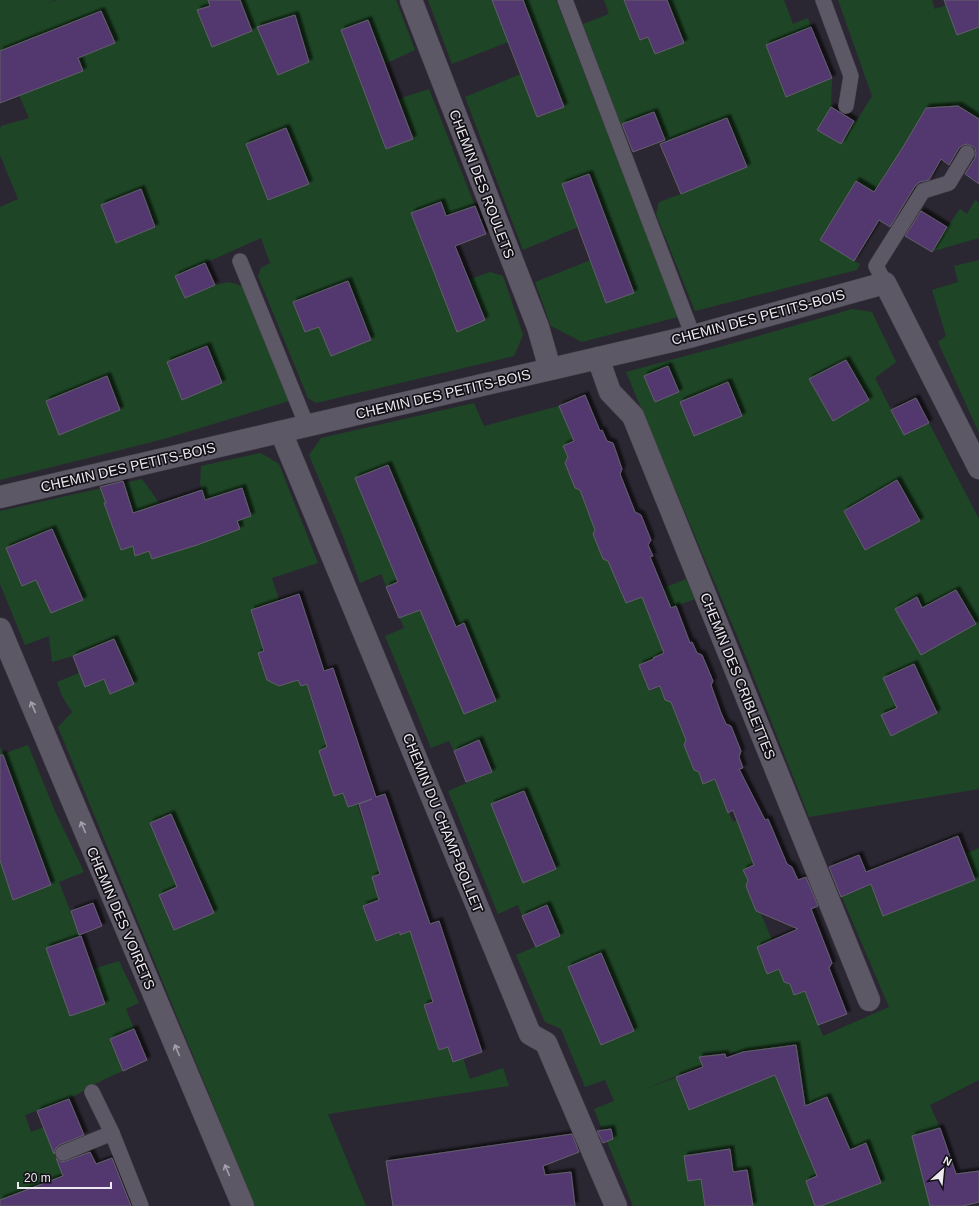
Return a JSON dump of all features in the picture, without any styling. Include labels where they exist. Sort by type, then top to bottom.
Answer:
[{"type":"street","name":"CHEMIN DES ROULETS","points":[[411,0],[538,327],[550,369]]},
{"type":"street","name":"CHEMIN DES PETITS-BOIS","points":[[0,497],[693,336],[885,283]]},
{"type":"street","points":[[885,283],[979,468]]},
{"type":"street","name":"CHEMIN DES CRIBLETTES","points":[[598,358],[610,392],[633,416],[869,1000]]},
{"type":"street","name":"CHEMIN DU CHAMP-BOLLET","points":[[281,432],[530,1034],[546,1044],[616,1206]]},
{"type":"street","name":"CHEMIN DES VOIRETS","points":[[0,629],[242,1206]]},
{"type":"lane","points":[[565,0],[693,336]]},
{"type":"lane","points":[[823,0],[851,76],[846,106]]},
{"type":"lane","points":[[885,283],[876,266],[923,191],[949,183],[967,153]]},
{"type":"lane","points":[[240,261],[307,426]]},
{"type":"lane","points":[[92,1092],[112,1133],[141,1206]]},
{"type":"lane","points":[[63,1153],[112,1133]]},
{"type":"green space","points":[[0,0],[55,0],[47,4],[57,0],[396,0],[415,50],[385,64],[398,99],[429,89],[486,234],[455,246],[468,280],[490,272],[503,276],[523,335],[514,356],[316,403],[308,398],[258,276],[261,268],[270,263],[261,238],[175,276],[185,298],[215,285],[229,282],[242,286],[289,401],[164,439],[0,480],[0,207],[18,199],[0,155],[0,129],[1,126],[29,118],[11,76],[0,79]]},
{"type":"green space","points":[[428,0],[556,0],[678,317],[582,342],[551,326],[535,282],[591,260],[578,227],[523,250],[465,97],[521,74],[508,42],[452,64]]},
{"type":"green space","points":[[604,0],[784,0],[793,24],[808,18],[811,27],[766,46],[786,96],[832,78],[831,107],[856,122],[872,96],[838,0],[932,0],[935,9],[961,0],[979,14],[979,119],[969,113],[962,126],[928,106],[900,152],[914,180],[890,166],[874,192],[854,261],[860,264],[857,270],[695,311],[656,214],[659,202],[681,194],[672,173],[677,171],[657,119],[654,112],[621,125],[583,24],[609,14]]},
{"type":"green space","points":[[975,200],[979,203],[979,238],[934,251],[947,227],[960,209],[967,214]]},
{"type":"green space","points":[[979,260],[979,433],[938,342],[946,336],[932,290],[958,282],[954,266]]},
{"type":"green space","points":[[852,309],[872,312],[896,362],[875,378],[904,435],[929,423],[979,519],[979,789],[809,817],[743,650],[626,372]]},
{"type":"green space","points":[[474,403],[484,426],[559,406],[574,441],[563,446],[568,457],[565,463],[570,475],[581,490],[626,603],[686,579],[695,599],[676,606],[664,653],[639,665],[649,691],[660,687],[671,702],[686,739],[684,745],[689,757],[703,751],[733,822],[749,816],[753,825],[741,830],[754,865],[743,870],[748,880],[746,886],[756,911],[761,914],[772,940],[757,947],[767,974],[779,969],[784,982],[790,984],[794,995],[805,991],[823,1036],[889,1007],[842,897],[871,885],[884,916],[975,880],[965,854],[979,848],[979,1080],[930,1105],[940,1128],[967,1206],[633,1206],[594,1109],[614,1101],[605,1080],[585,1087],[561,1029],[545,1022],[516,955],[560,936],[548,906],[522,916],[518,905],[498,914],[448,791],[492,772],[479,740],[454,751],[449,741],[431,748],[385,636],[404,628],[381,574],[360,583],[341,531],[309,455],[321,438]],"holes":[[[734,1052],[736,1055],[645,1089]]]},
{"type":"green space","points":[[261,453],[279,464],[318,563],[272,578],[280,603],[270,604],[251,610],[257,631],[274,647],[258,653],[265,674],[270,672],[274,684],[279,686],[298,680],[301,686],[307,684],[312,699],[332,692],[323,734],[327,747],[319,751],[334,796],[343,793],[348,807],[357,804],[364,825],[385,818],[376,860],[380,874],[372,877],[379,900],[363,906],[376,941],[410,931],[433,1002],[424,1005],[439,1050],[448,1047],[453,1061],[463,1058],[470,1079],[503,1068],[509,1086],[328,1114],[366,1206],[255,1206],[58,727],[72,712],[62,696],[57,682],[79,673],[73,656],[52,662],[49,636],[25,645],[0,584],[0,511],[142,479],[160,504],[202,490],[200,483],[201,466]]},
{"type":"green space","points":[[28,745],[54,809],[84,872],[59,882],[93,969],[119,961],[139,1003],[126,1009],[147,1060],[101,1081],[69,1099],[25,1115],[31,1132],[44,1127],[63,1176],[0,1200],[0,746],[3,754]]},
{"type":"building","points":[[208,0],[240,0],[252,31],[212,47],[197,10],[210,6]]},
{"type":"building","points":[[492,0],[523,0],[564,107],[537,117]]},
{"type":"building","points":[[624,0],[667,0],[684,43],[655,54],[648,37],[640,40]]},
{"type":"building","points":[[944,0],[979,0],[979,27],[957,35]]},
{"type":"building","points":[[101,11],[115,43],[78,58],[83,71],[0,103],[0,51]]},
{"type":"building","points":[[295,15],[309,62],[278,75],[257,27]]},
{"type":"building","points":[[368,20],[413,139],[386,149],[341,30]]},
{"type":"building","points":[[811,27],[832,78],[786,97],[766,45]]},
{"type":"building","points":[[958,106],[979,119],[979,184],[965,174],[975,158],[975,148],[968,144],[963,145],[959,148],[949,165],[941,159],[929,180],[920,182],[915,186],[890,227],[879,220],[854,261],[820,240],[856,181],[874,192],[926,108]]},
{"type":"building","points":[[831,107],[854,121],[841,144],[817,130]]},
{"type":"building","points":[[654,112],[665,140],[633,152],[622,124]]},
{"type":"building","points":[[727,118],[747,167],[681,194],[660,144]]},
{"type":"building","points":[[286,128],[309,184],[268,200],[246,144]]},
{"type":"building","points":[[589,174],[634,293],[606,303],[562,184]]},
{"type":"building","points":[[141,189],[155,227],[116,243],[101,205]]},
{"type":"building","points":[[441,202],[446,216],[475,206],[486,234],[455,246],[485,320],[457,332],[411,213]]},
{"type":"building","points":[[921,211],[947,227],[932,252],[905,236]]},
{"type":"building","points":[[205,263],[215,285],[185,298],[175,276]]},
{"type":"building","points":[[348,281],[371,340],[331,356],[319,327],[305,332],[293,302]]},
{"type":"building","points":[[207,346],[222,383],[182,400],[167,362]]},
{"type":"building","points":[[846,360],[869,400],[833,421],[809,379]]},
{"type":"building","points":[[668,366],[679,392],[655,402],[644,376]]},
{"type":"building","points":[[107,376],[120,410],[59,435],[46,401]]},
{"type":"building","points":[[728,382],[742,416],[694,436],[680,402]]},
{"type":"building","points":[[585,395],[600,431],[602,430],[607,441],[613,443],[622,469],[620,474],[635,512],[641,515],[651,540],[648,545],[653,556],[650,557],[671,608],[676,606],[690,643],[692,642],[697,653],[702,655],[713,681],[711,685],[721,713],[726,724],[731,726],[741,751],[739,757],[743,768],[739,769],[765,820],[768,819],[787,864],[792,867],[798,880],[806,877],[818,906],[811,909],[832,963],[829,968],[847,1014],[818,1025],[805,991],[794,995],[790,984],[784,982],[779,969],[767,974],[757,947],[798,929],[756,911],[746,886],[748,880],[743,870],[754,865],[733,810],[728,813],[715,779],[703,784],[699,772],[694,770],[684,745],[686,740],[671,702],[665,700],[660,686],[649,690],[639,665],[664,653],[642,597],[626,603],[608,561],[603,559],[593,534],[595,530],[580,490],[575,488],[565,463],[568,457],[563,446],[574,441],[559,406]]},
{"type":"building","points":[[916,398],[929,423],[904,435],[891,410]]},
{"type":"building","points":[[388,465],[456,627],[464,623],[496,701],[464,714],[420,610],[399,618],[386,587],[398,582],[355,478]]},
{"type":"building","points":[[897,480],[920,521],[865,550],[844,511]]},
{"type":"building","points":[[123,481],[133,513],[202,490],[205,500],[242,488],[251,516],[237,521],[240,529],[197,545],[152,559],[149,551],[135,556],[133,546],[121,550],[104,503],[106,503],[100,487]]},
{"type":"building","points":[[52,529],[83,600],[51,613],[36,580],[22,586],[6,548]]},
{"type":"building","points":[[956,590],[976,624],[921,655],[895,609],[917,597],[922,608]]},
{"type":"building","points":[[299,594],[324,671],[333,668],[376,797],[385,794],[430,924],[439,921],[482,1052],[453,1062],[448,1047],[439,1050],[424,1005],[433,1002],[410,931],[400,935],[400,932],[376,941],[363,906],[379,900],[372,877],[380,874],[359,804],[372,799],[348,807],[343,793],[334,796],[319,751],[327,747],[307,684],[301,686],[298,680],[279,686],[267,680],[258,653],[264,651],[251,610]]},
{"type":"building","points":[[114,639],[134,684],[110,694],[104,679],[85,687],[73,656]]},
{"type":"building","points":[[914,664],[937,713],[891,736],[881,715],[897,708],[883,678]]},
{"type":"building","points":[[479,740],[492,772],[466,782],[454,751]]},
{"type":"building","points":[[0,755],[3,755],[51,885],[13,900],[0,860]]},
{"type":"building","points":[[524,791],[556,869],[523,883],[491,804]]},
{"type":"building","points":[[171,814],[214,913],[174,930],[159,895],[177,887],[150,823]]},
{"type":"building","points":[[958,836],[975,880],[883,916],[871,884],[841,897],[829,867],[859,855],[866,872]]},
{"type":"building","points":[[93,903],[102,926],[79,935],[71,911]]},
{"type":"building","points":[[547,905],[560,936],[536,947],[522,916]]},
{"type":"building","points":[[81,936],[105,1004],[70,1016],[46,948]]},
{"type":"building","points":[[601,953],[634,1031],[601,1045],[568,967]]},
{"type":"building","points":[[134,1029],[147,1060],[123,1071],[110,1039]]},
{"type":"building","points":[[796,1045],[805,1106],[827,1097],[850,1150],[866,1143],[881,1183],[821,1206],[815,1206],[806,1181],[817,1176],[775,1075],[689,1110],[676,1077],[703,1067],[699,1057],[725,1054],[726,1058],[743,1052]]},
{"type":"building","points":[[69,1099],[84,1135],[59,1145],[54,1154],[37,1111]]},
{"type":"building","points":[[940,1128],[956,1174],[979,1171],[979,1202],[963,1206],[930,1206],[912,1136]]},
{"type":"building","points":[[611,1129],[613,1139],[603,1143],[597,1131]]},
{"type":"building","points":[[572,1134],[579,1152],[543,1166],[545,1175],[571,1172],[575,1206],[393,1206],[386,1161]]},
{"type":"building","points":[[730,1149],[733,1172],[747,1170],[753,1206],[705,1206],[701,1179],[688,1181],[684,1156]]},
{"type":"building","points":[[90,1152],[96,1164],[112,1158],[131,1206],[0,1206],[0,1200],[63,1176],[56,1158],[61,1162]]}]
